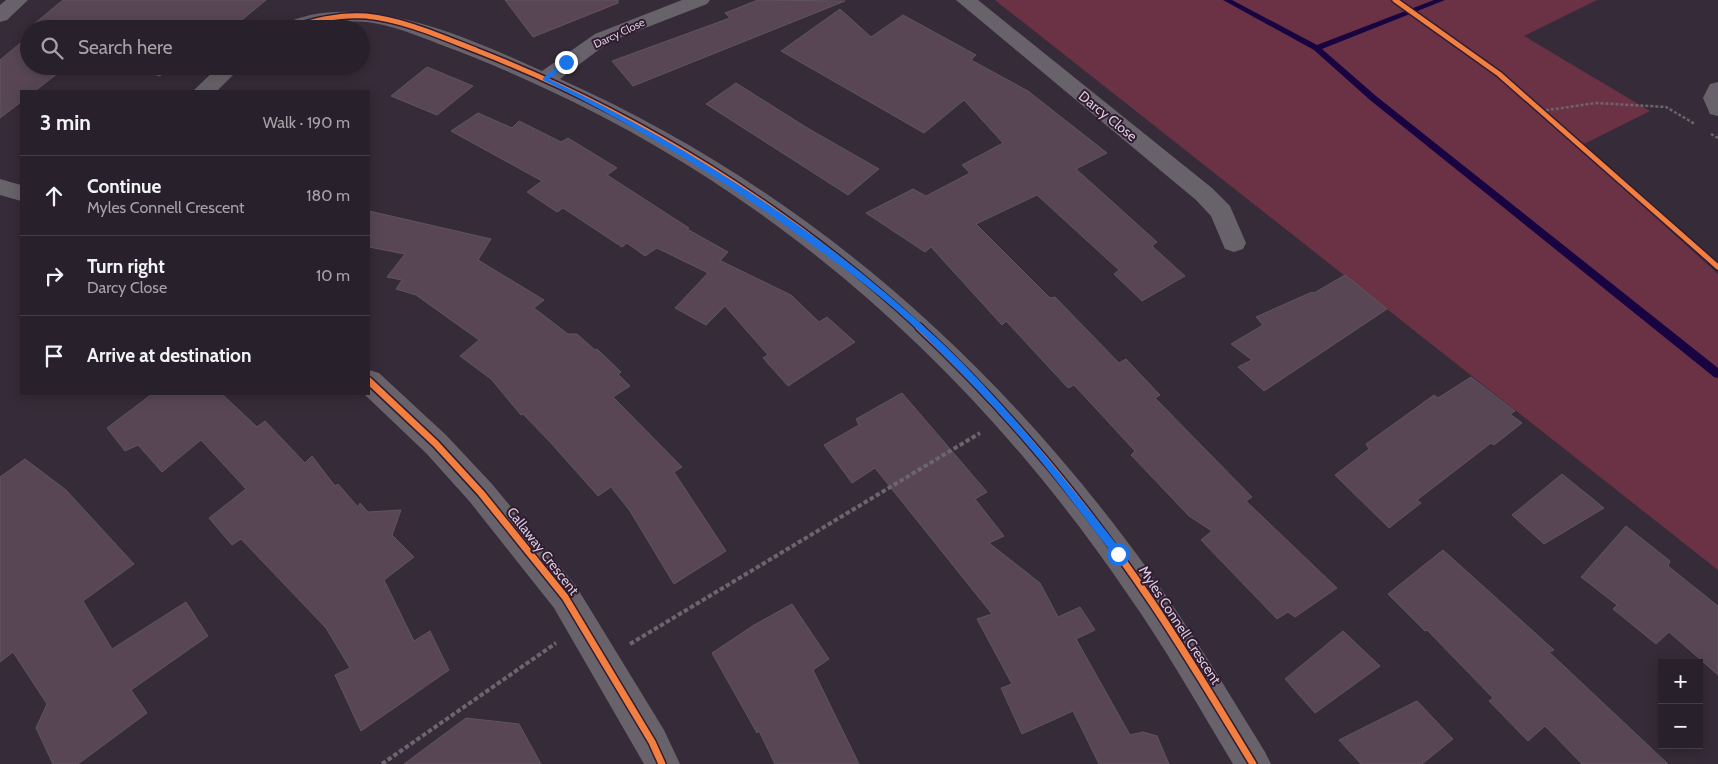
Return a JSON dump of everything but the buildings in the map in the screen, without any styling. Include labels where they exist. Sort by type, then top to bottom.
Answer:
[{"type":"street","points":[[0,16],[18,0]]},
{"type":"street","name":"Darcy Close","points":[[545,79],[602,38],[700,0]]},
{"type":"street","name":"Darcy Close","points":[[966,0],[1204,194],[1221,212],[1234,243]]},
{"type":"street","name":"Myles Connell Crescent","points":[[308,20],[332,8],[394,20],[494,57],[545,79],[676,148],[767,207],[856,272],[940,347],[1027,439],[1118,554],[1166,622],[1252,764]]},
{"type":"street","points":[[205,90],[222,75]]},
{"type":"street","points":[[1718,89],[1714,98],[1718,109]]},
{"type":"street","points":[[0,187],[20,193]]},
{"type":"street","name":"Callaway Crescent","points":[[370,382],[436,444],[481,493],[565,597],[652,742],[662,764]]},
{"type":"path","points":[[1541,111],[1596,103],[1666,107],[1696,125]]},
{"type":"path","points":[[1534,105],[1548,117]]},
{"type":"path","points":[[1703,129],[1718,138]]},
{"type":"path","points":[[628,646],[970,439]]},
{"type":"path","points":[[382,764],[528,662]]},
{"type":"shaded area","points":[[995,0],[1597,0],[1524,36],[1650,111],[1578,147],[1718,274],[1718,570]]},
{"type":"waterway","points":[[1227,0],[1317,48]]},
{"type":"waterway","points":[[1317,48],[1441,0]]},
{"type":"waterway","points":[[1317,48],[1373,98],[1718,374]]},
{"type":"cycle path","points":[[1395,0],[1499,74],[1718,267]]},
{"type":"cycle path","points":[[315,20],[349,15],[367,16],[404,24],[505,62],[571,92],[628,121],[739,187],[793,224],[844,263],[939,346],[1010,420],[1055,473],[1118,554],[1154,605],[1253,764]]},
{"type":"cycle path","points":[[370,382],[436,444],[481,493],[565,597],[652,742],[662,764]]},
{"type":"route","points":[[566,62],[545,79],[676,148],[752,197],[856,272],[898,308],[940,347],[1027,439],[1118,554]]}]
